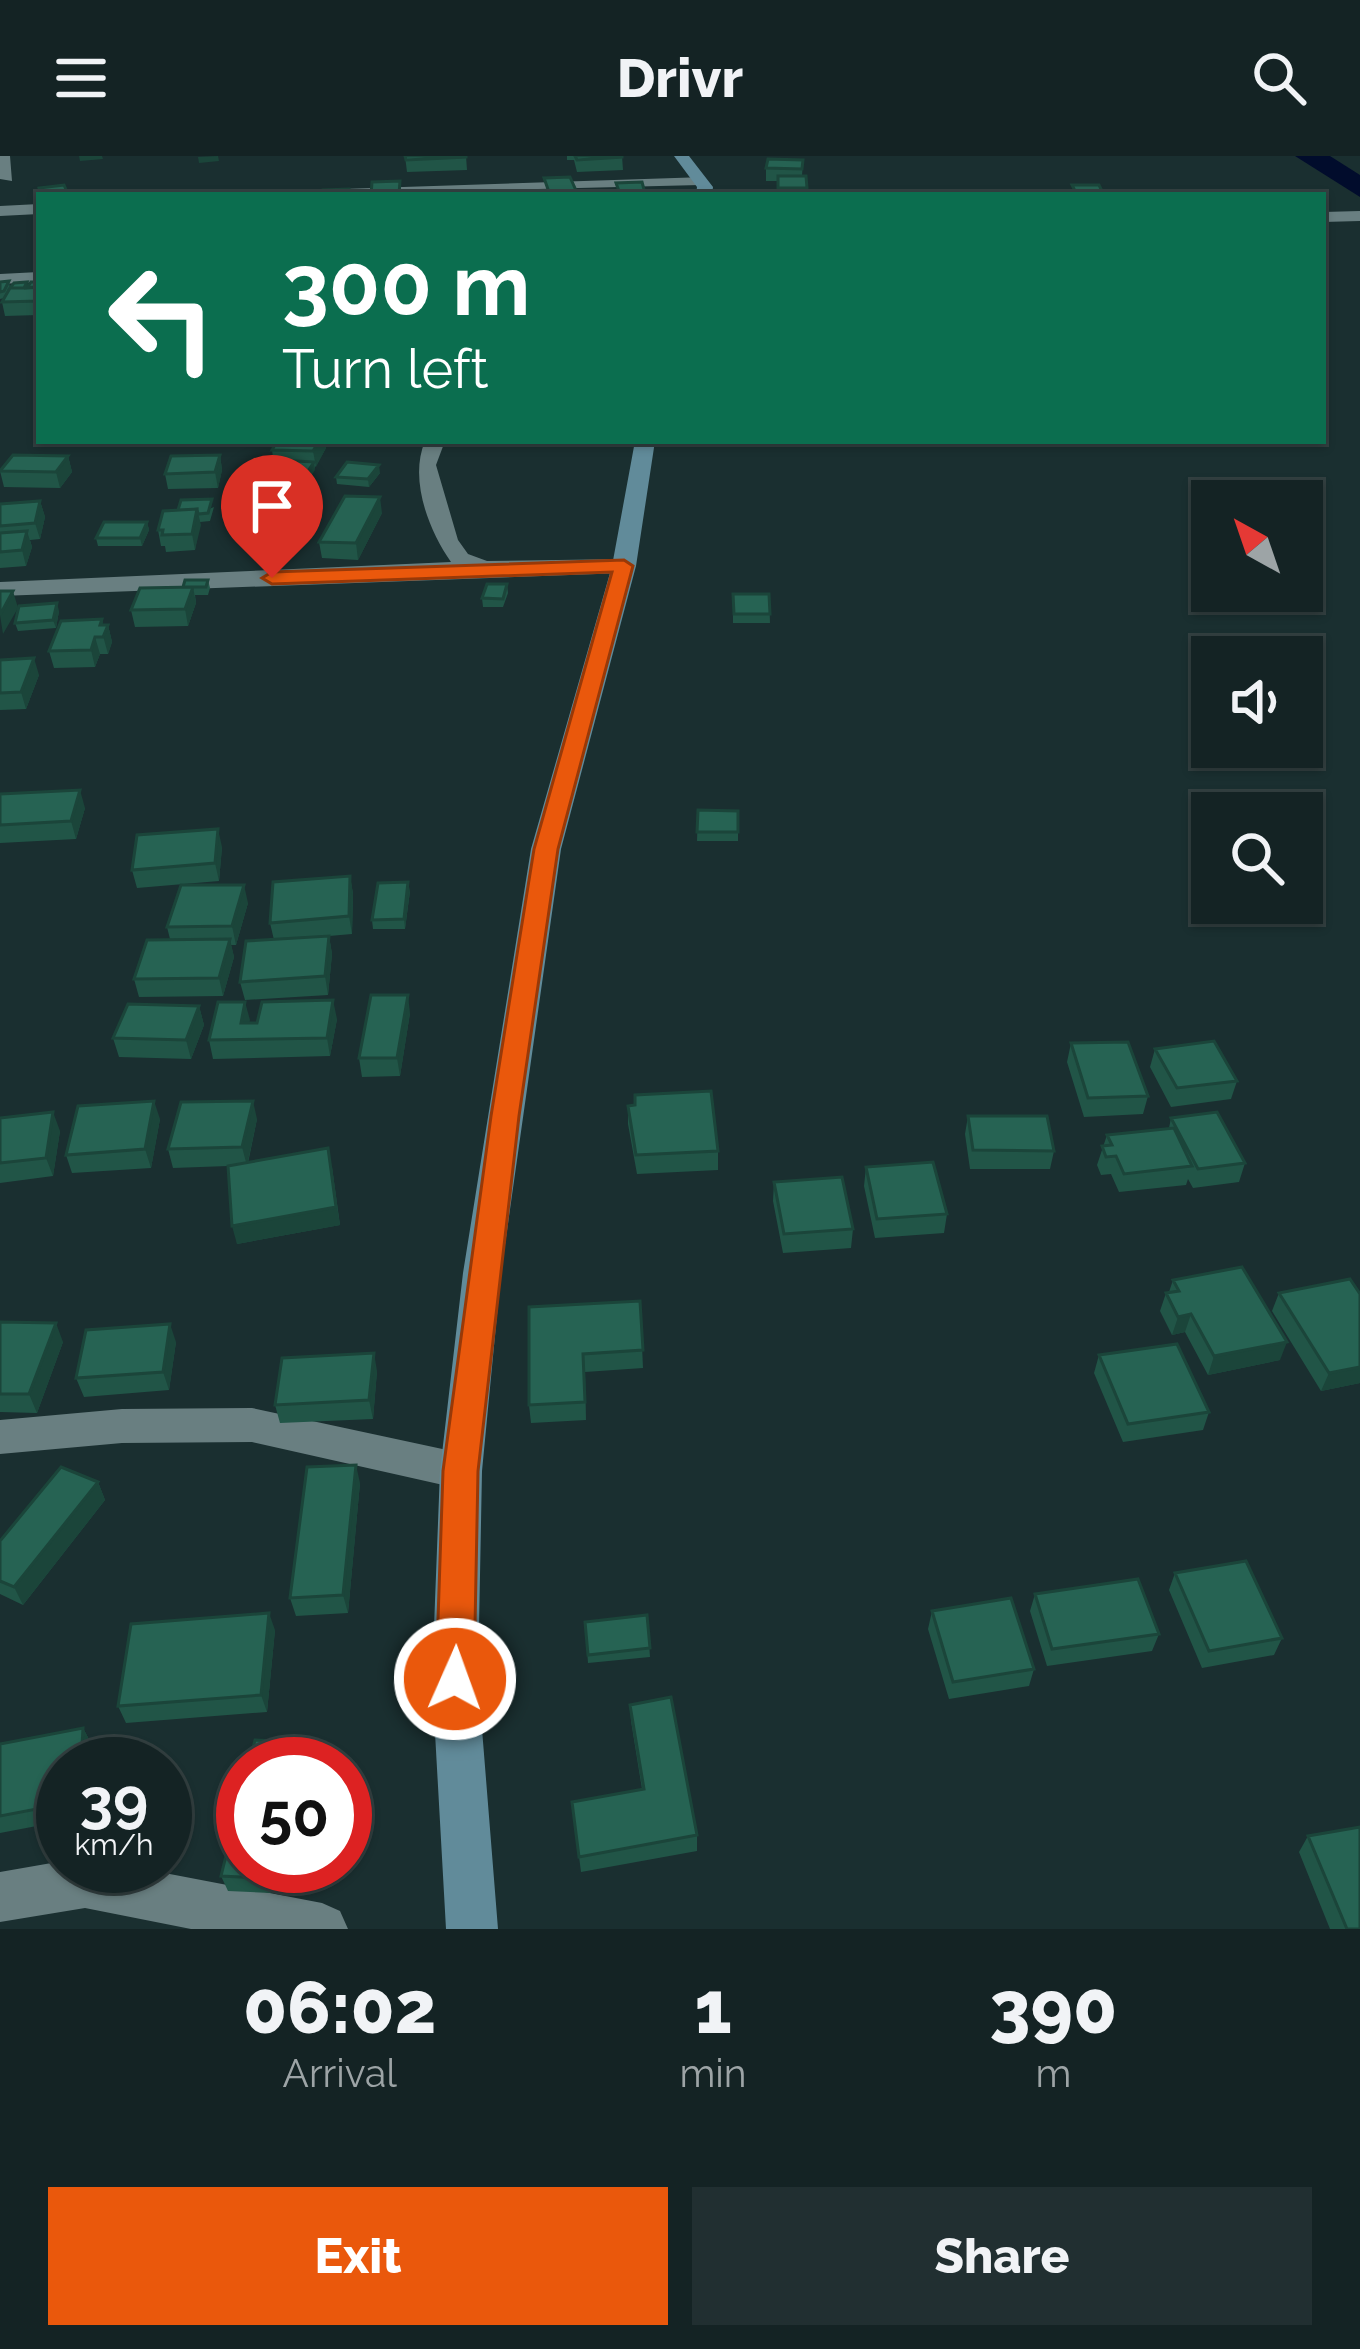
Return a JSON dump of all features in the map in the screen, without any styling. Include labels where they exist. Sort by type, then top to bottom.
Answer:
[{"type":"main road","points":[[681,156],[702,188]]},
{"type":"main road","points":[[472,1929],[455,1679],[461,1471],[482,1273],[546,849],[624,566],[644,444]]},
{"type":"street","points":[[3,156],[7,178]]},
{"type":"street","points":[[422,192],[702,188]]},
{"type":"street","points":[[0,212],[36,209]]},
{"type":"street","points":[[1326,217],[1360,216]]},
{"type":"street","points":[[0,279],[36,278]]},
{"type":"street","points":[[434,444],[425,464],[447,540],[460,560],[484,568]]},
{"type":"street","points":[[0,590],[624,566]]},
{"type":"street","points":[[0,1437],[122,1426],[252,1425],[461,1471]]},
{"type":"street","points":[[0,1898],[85,1883],[322,1929]]},
{"type":"building","points":[[405,156],[466,156],[466,157],[406,160]]},
{"type":"building","points":[[575,156],[622,156],[622,157],[577,160]]},
{"type":"building","points":[[768,159],[803,160],[802,169],[766,168]]},
{"type":"building","points":[[778,176],[806,176],[807,188],[778,188]]},
{"type":"building","points":[[570,177],[577,192],[549,192],[544,178]]},
{"type":"building","points":[[400,181],[399,192],[371,192],[372,182]]},
{"type":"building","points":[[642,182],[645,192],[619,192],[616,183]]},
{"type":"building","points":[[64,185],[67,192],[40,192],[39,188]]},
{"type":"building","points":[[1072,185],[1099,185],[1102,192],[1076,192]]},
{"type":"building","points":[[36,287],[36,301],[2,302],[10,288]]},
{"type":"building","points":[[275,444],[317,444],[313,451],[272,450]]},
{"type":"building","points":[[13,455],[68,456],[56,472],[0,471]]},
{"type":"building","points":[[220,455],[215,472],[165,474],[171,456]]},
{"type":"building","points":[[278,460],[314,462],[304,477],[267,475]]},
{"type":"building","points":[[347,462],[379,465],[368,479],[336,477]]},
{"type":"building","points":[[345,496],[380,497],[356,543],[319,542]]},
{"type":"building","points":[[212,499],[208,513],[178,510],[181,500]]},
{"type":"building","points":[[40,501],[35,523],[0,526],[0,504]]},
{"type":"building","points":[[197,509],[192,534],[162,535],[163,530],[158,530],[163,511]]},
{"type":"building","points":[[104,522],[147,522],[140,538],[96,538]]},
{"type":"building","points":[[27,531],[22,550],[0,552],[0,533]]},
{"type":"building","points":[[185,580],[208,580],[206,587],[183,587]]},
{"type":"building","points":[[487,584],[507,584],[503,599],[482,598]]},
{"type":"building","points":[[193,587],[185,609],[131,610],[140,588]]},
{"type":"building","points":[[0,591],[13,591],[0,615]]},
{"type":"building","points":[[733,594],[769,594],[770,614],[734,614]]},
{"type":"building","points":[[57,603],[53,620],[15,623],[19,606]]},
{"type":"building","points":[[102,619],[100,625],[108,625],[103,637],[95,637],[91,650],[49,651],[61,621]]},
{"type":"building","points":[[34,658],[21,692],[0,693],[0,660]]},
{"type":"building","points":[[80,790],[71,821],[0,825],[0,794]]},
{"type":"building","points":[[698,810],[738,811],[738,832],[697,832]]},
{"type":"building","points":[[218,829],[215,863],[132,870],[137,835]]},
{"type":"building","points":[[350,876],[349,916],[270,923],[273,882]]},
{"type":"building","points":[[408,882],[404,919],[372,920],[378,883]]},
{"type":"building","points":[[181,885],[244,885],[232,926],[167,927]]},
{"type":"building","points":[[329,936],[325,976],[240,982],[246,941]]},
{"type":"building","points":[[230,939],[219,978],[134,979],[147,940]]},
{"type":"building","points":[[371,995],[408,995],[397,1058],[359,1058]]},
{"type":"building","points":[[333,1000],[327,1038],[209,1040],[218,1002],[245,1002],[241,1023],[257,1023],[262,1002]]},
{"type":"building","points":[[128,1004],[199,1006],[186,1040],[113,1038]]},
{"type":"building","points":[[1214,1041],[1237,1081],[1177,1088],[1155,1049]]},
{"type":"building","points":[[1128,1042],[1148,1096],[1088,1098],[1071,1043]]},
{"type":"building","points":[[711,1091],[718,1151],[636,1155],[628,1106],[635,1105],[635,1095]]},
{"type":"building","points":[[154,1101],[145,1149],[66,1155],[78,1106]]},
{"type":"building","points":[[253,1101],[242,1147],[168,1149],[181,1102]]},
{"type":"building","points":[[53,1112],[46,1158],[0,1163],[0,1118]]},
{"type":"building","points":[[1217,1112],[1245,1163],[1198,1169],[1171,1118]]},
{"type":"building","points":[[968,1116],[1047,1116],[1054,1151],[973,1150]]},
{"type":"building","points":[[1174,1128],[1192,1166],[1124,1174],[1116,1156],[1106,1157],[1102,1146],[1112,1145],[1107,1135]]},
{"type":"building","points":[[328,1148],[336,1207],[232,1226],[228,1166]]},
{"type":"building","points":[[933,1162],[947,1214],[877,1219],[866,1167]]},
{"type":"building","points":[[842,1177],[853,1229],[784,1234],[774,1182]]},
{"type":"building","points":[[1242,1267],[1287,1342],[1214,1356],[1191,1314],[1178,1317],[1166,1293],[1179,1291],[1173,1280]]},
{"type":"building","points":[[1350,1279],[1360,1294],[1360,1367],[1329,1373],[1279,1293]]},
{"type":"building","points":[[640,1301],[643,1350],[583,1354],[585,1402],[529,1405],[529,1307]]},
{"type":"building","points":[[0,1322],[56,1323],[29,1394],[0,1394]]},
{"type":"building","points":[[170,1324],[163,1372],[76,1378],[86,1330]]},
{"type":"building","points":[[1177,1344],[1209,1412],[1128,1424],[1099,1355]]},
{"type":"building","points":[[374,1353],[369,1400],[275,1405],[282,1358]]},
{"type":"building","points":[[356,1465],[343,1595],[290,1598],[307,1467]]},
{"type":"building","points":[[61,1467],[98,1482],[14,1587],[0,1581],[0,1541]]},
{"type":"building","points":[[1246,1561],[1282,1638],[1209,1651],[1175,1573]]},
{"type":"building","points":[[1138,1579],[1159,1634],[1052,1649],[1035,1594]]},
{"type":"building","points":[[1011,1598],[1034,1669],[953,1682],[932,1611]]},
{"type":"building","points":[[269,1613],[261,1695],[118,1706],[131,1624]]},
{"type":"building","points":[[647,1615],[650,1648],[588,1655],[585,1622]]},
{"type":"building","points":[[671,1697],[697,1835],[579,1857],[572,1802],[644,1789],[630,1705]]},
{"type":"building","points":[[83,1728],[82,1737],[36,1737]]},
{"type":"building","points":[[36,1737],[36,1809],[0,1816],[0,1744]]},
{"type":"building","points":[[1360,1827],[1360,1929],[1347,1929],[1308,1836]]},
{"type":"waterway","points":[[1310,156],[1360,188]]},
{"type":"route","points":[[272,578],[624,566],[546,849],[505,1116],[461,1471],[455,1679]]}]
